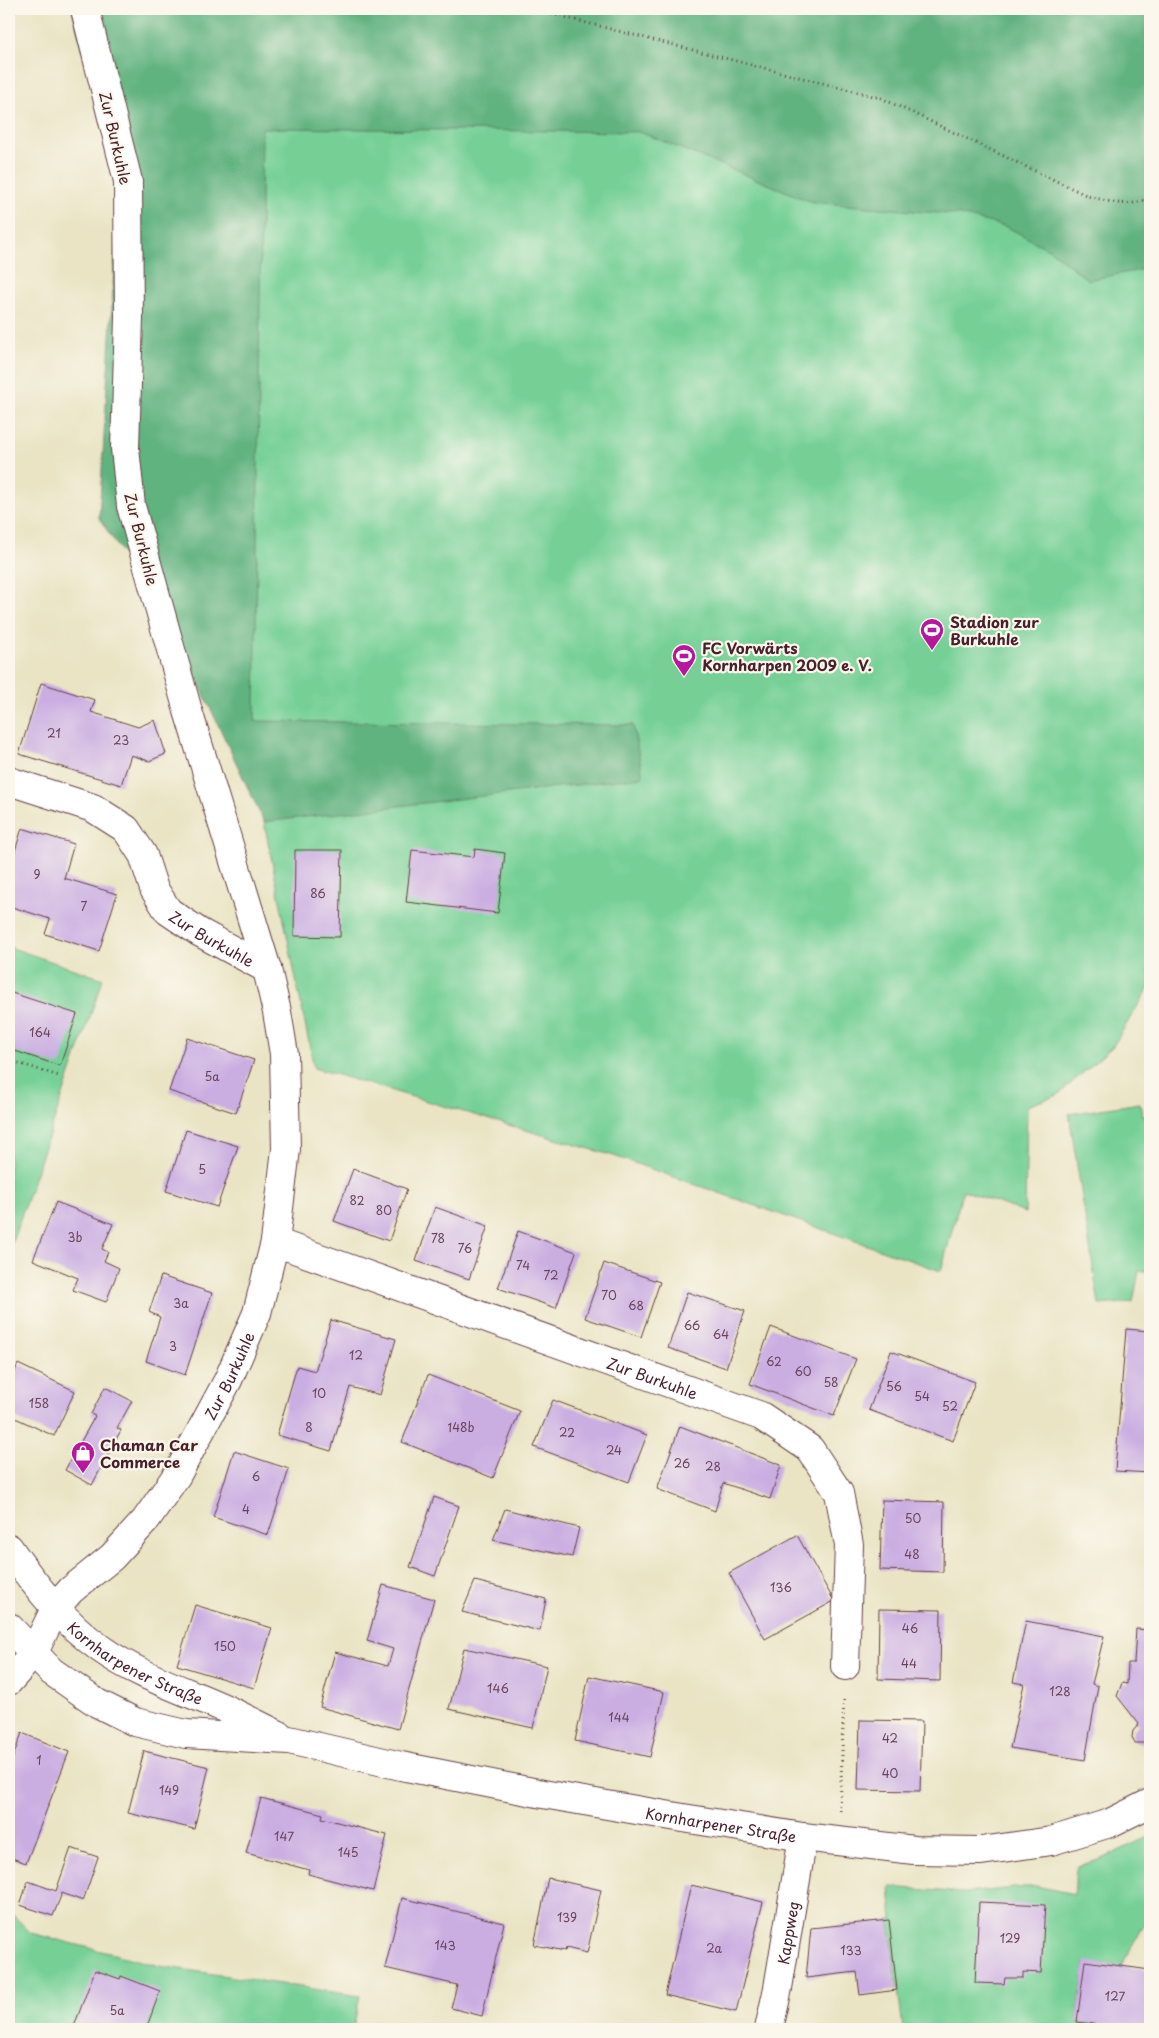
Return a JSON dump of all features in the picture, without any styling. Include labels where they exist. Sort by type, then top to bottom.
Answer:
[{"type":"street","name":"Zur Burkuhle","points":[[56,1607],[71,1590],[112,1557],[145,1521],[177,1474],[228,1380],[253,1321],[275,1242],[286,1149],[284,1054],[278,1012],[267,969],[188,712],[131,506],[125,448],[129,318],[128,181],[85,9]]},
{"type":"street","name":"Zur Burkuhle","points":[[9,781],[93,808],[126,829],[143,855],[154,889],[168,911],[199,932],[267,969]]},
{"type":"street","name":"Zur Burkuhle","points":[[275,1242],[762,1416],[810,1449],[839,1493],[848,1545],[845,1666]]},
{"type":"street","name":"Kornharpener Straße","points":[[9,1548],[20,1565],[56,1607],[80,1632],[102,1650],[135,1669],[220,1706],[289,1740]]},
{"type":"street","points":[[9,1621],[56,1607]]},
{"type":"street","points":[[9,1681],[33,1654],[56,1607]]},
{"type":"street","name":"Kornharpener Straße","points":[[9,1627],[51,1671],[97,1703],[135,1722],[186,1734],[289,1740],[401,1766],[543,1794],[802,1837],[914,1850],[981,1851],[1051,1841],[1110,1823],[1150,1803]]},
{"type":"street","name":"Kappweg","points":[[769,2029],[778,1988],[802,1837]]},
{"type":"path","points":[[532,9],[880,98],[1088,196],[1113,203],[1138,204],[1150,197]]},
{"type":"path","points":[[9,1060],[59,1076]]},
{"type":"path","points":[[839,1841],[845,1666]]},
{"type":"green space","points":[[72,9],[1150,9],[1150,268],[1088,280],[1050,250],[1007,227],[960,215],[812,202],[640,132],[262,128],[255,721],[633,725],[643,777],[264,822],[176,635],[99,518],[119,189]]},
{"type":"green space","name":"FC Vorwärts Kornharpen 2009 e. V.","points":[[501,9],[1150,239],[1150,986],[1113,1046],[1058,1095],[1027,1106],[1025,1213],[963,1190],[941,1271],[614,1156],[314,1068],[264,822],[163,164]]},
{"type":"green space","points":[[9,947],[103,979],[9,1251]]},
{"type":"green space","points":[[1140,1103],[1142,1116],[1150,1114],[1150,1271],[1139,1271],[1133,1302],[1099,1305],[1069,1114]]},
{"type":"green space","points":[[1150,1836],[1150,1918],[1121,1966],[1085,1962],[1077,2022],[1130,2029],[903,2029],[889,1920],[893,1920],[890,1887],[964,1893],[1036,1886],[1074,1894],[1077,1866],[1099,1860]]},
{"type":"green space","points":[[9,1911],[31,1933],[160,1966],[360,1996],[353,2029],[9,2029]]},
{"type":"building","points":[[41,683],[95,700],[91,712],[138,727],[155,720],[166,754],[149,761],[131,755],[121,785],[19,754]]},
{"type":"building","points":[[22,828],[74,844],[64,878],[117,894],[99,951],[45,934],[50,919],[9,906],[9,871]]},
{"type":"building","points":[[475,849],[505,853],[498,913],[406,902],[412,850],[474,857]]},
{"type":"building","points":[[295,850],[342,850],[340,937],[294,936]]},
{"type":"building","points":[[9,992],[77,1014],[60,1066],[9,1049]]},
{"type":"building","points":[[187,1038],[254,1060],[236,1113],[169,1091]]},
{"type":"building","points":[[186,1130],[238,1146],[217,1207],[166,1191]]},
{"type":"building","points":[[353,1169],[407,1189],[389,1241],[334,1221]]},
{"type":"building","points":[[56,1202],[113,1224],[102,1249],[108,1252],[104,1261],[119,1268],[106,1302],[73,1290],[78,1278],[33,1260]]},
{"type":"building","points":[[435,1207],[488,1226],[469,1279],[416,1261]]},
{"type":"building","points":[[518,1231],[576,1252],[556,1308],[498,1288]]},
{"type":"building","points":[[604,1263],[660,1282],[641,1337],[585,1318]]},
{"type":"building","points":[[161,1276],[212,1293],[185,1375],[146,1361],[160,1317],[149,1312]]},
{"type":"building","points":[[687,1292],[745,1311],[726,1368],[668,1348]]},
{"type":"building","points":[[331,1320],[396,1339],[380,1395],[350,1387],[331,1451],[277,1435],[297,1366],[315,1371]]},
{"type":"building","points":[[771,1327],[856,1359],[834,1416],[750,1384]]},
{"type":"building","points":[[1126,1329],[1150,1331],[1150,1473],[1115,1471]]},
{"type":"building","points":[[891,1351],[975,1382],[953,1441],[869,1410]]},
{"type":"building","points":[[18,1364],[75,1391],[54,1436],[9,1415],[9,1385]]},
{"type":"building","points":[[428,1375],[520,1411],[493,1478],[402,1442]]},
{"type":"building","points":[[105,1387],[132,1401],[117,1428],[121,1430],[92,1485],[65,1470],[95,1416],[91,1414]]},
{"type":"building","points":[[553,1400],[647,1435],[629,1482],[534,1447]]},
{"type":"building","points":[[680,1426],[781,1465],[770,1499],[723,1483],[715,1511],[657,1489]]},
{"type":"building","points":[[234,1451],[289,1469],[268,1535],[213,1517]]},
{"type":"building","points":[[434,1497],[459,1506],[435,1576],[410,1567]]},
{"type":"building","points":[[882,1500],[944,1502],[943,1572],[880,1570]]},
{"type":"building","points":[[505,1509],[579,1528],[572,1557],[493,1540]]},
{"type":"building","points":[[797,1535],[834,1601],[765,1639],[729,1573]]},
{"type":"building","points":[[475,1581],[546,1599],[540,1631],[462,1612]]},
{"type":"building","points":[[383,1585],[434,1599],[398,1729],[320,1707],[335,1652],[388,1666],[393,1649],[367,1641]]},
{"type":"building","points":[[195,1605],[272,1628],[254,1688],[177,1665]]},
{"type":"building","points":[[879,1609],[941,1610],[940,1681],[878,1679]]},
{"type":"building","points":[[1026,1621],[1104,1636],[1092,1684],[1098,1686],[1085,1760],[1010,1748],[1024,1684],[1013,1682]]},
{"type":"building","points":[[1136,1629],[1150,1630],[1150,1738],[1144,1743],[1135,1743],[1132,1737],[1133,1731],[1139,1724],[1117,1696],[1122,1683],[1127,1684],[1128,1663],[1134,1663]]},
{"type":"building","points":[[464,1648],[547,1666],[533,1728],[449,1709]]},
{"type":"building","points":[[589,1676],[664,1692],[650,1757],[575,1741]]},
{"type":"building","points":[[860,1720],[922,1721],[920,1791],[858,1790]]},
{"type":"building","points":[[22,1733],[69,1752],[26,1863],[9,1857],[9,1767]]},
{"type":"building","points":[[144,1751],[209,1767],[194,1829],[128,1813]]},
{"type":"building","points":[[261,1798],[323,1814],[322,1818],[387,1835],[373,1891],[308,1874],[309,1870],[246,1853]]},
{"type":"building","points":[[71,1848],[98,1857],[83,1901],[62,1893],[53,1916],[20,1905],[28,1881],[56,1891]]},
{"type":"building","points":[[548,1878],[601,1890],[587,1953],[566,1948],[565,1951],[534,1945]]},
{"type":"building","points":[[691,1885],[763,1902],[736,2012],[665,1995]]},
{"type":"building","points":[[402,1898],[504,1923],[482,2016],[451,2008],[457,1985],[385,1968]]},
{"type":"building","points":[[979,1902],[1045,1905],[1041,1973],[1023,1972],[1023,1978],[1005,1978],[1004,1984],[975,1983]]},
{"type":"building","points":[[889,1920],[897,1990],[860,1995],[857,1972],[806,1978],[811,1928]]},
{"type":"building","points":[[1085,1961],[1150,1970],[1150,2029],[1130,2029],[1077,2022]]},
{"type":"building","points":[[95,1970],[120,1979],[121,1976],[160,1991],[146,2029],[73,2029]]},
{"type":"place","name":"Stadion zur Burkuhle","points":[[932,651]]},
{"type":"place","name":"FC Vorwärts Kornharpen 2009 e. V.","points":[[684,677]]},
{"type":"place","name":"Chaman Car Commerce","points":[[83,1474]]}]
